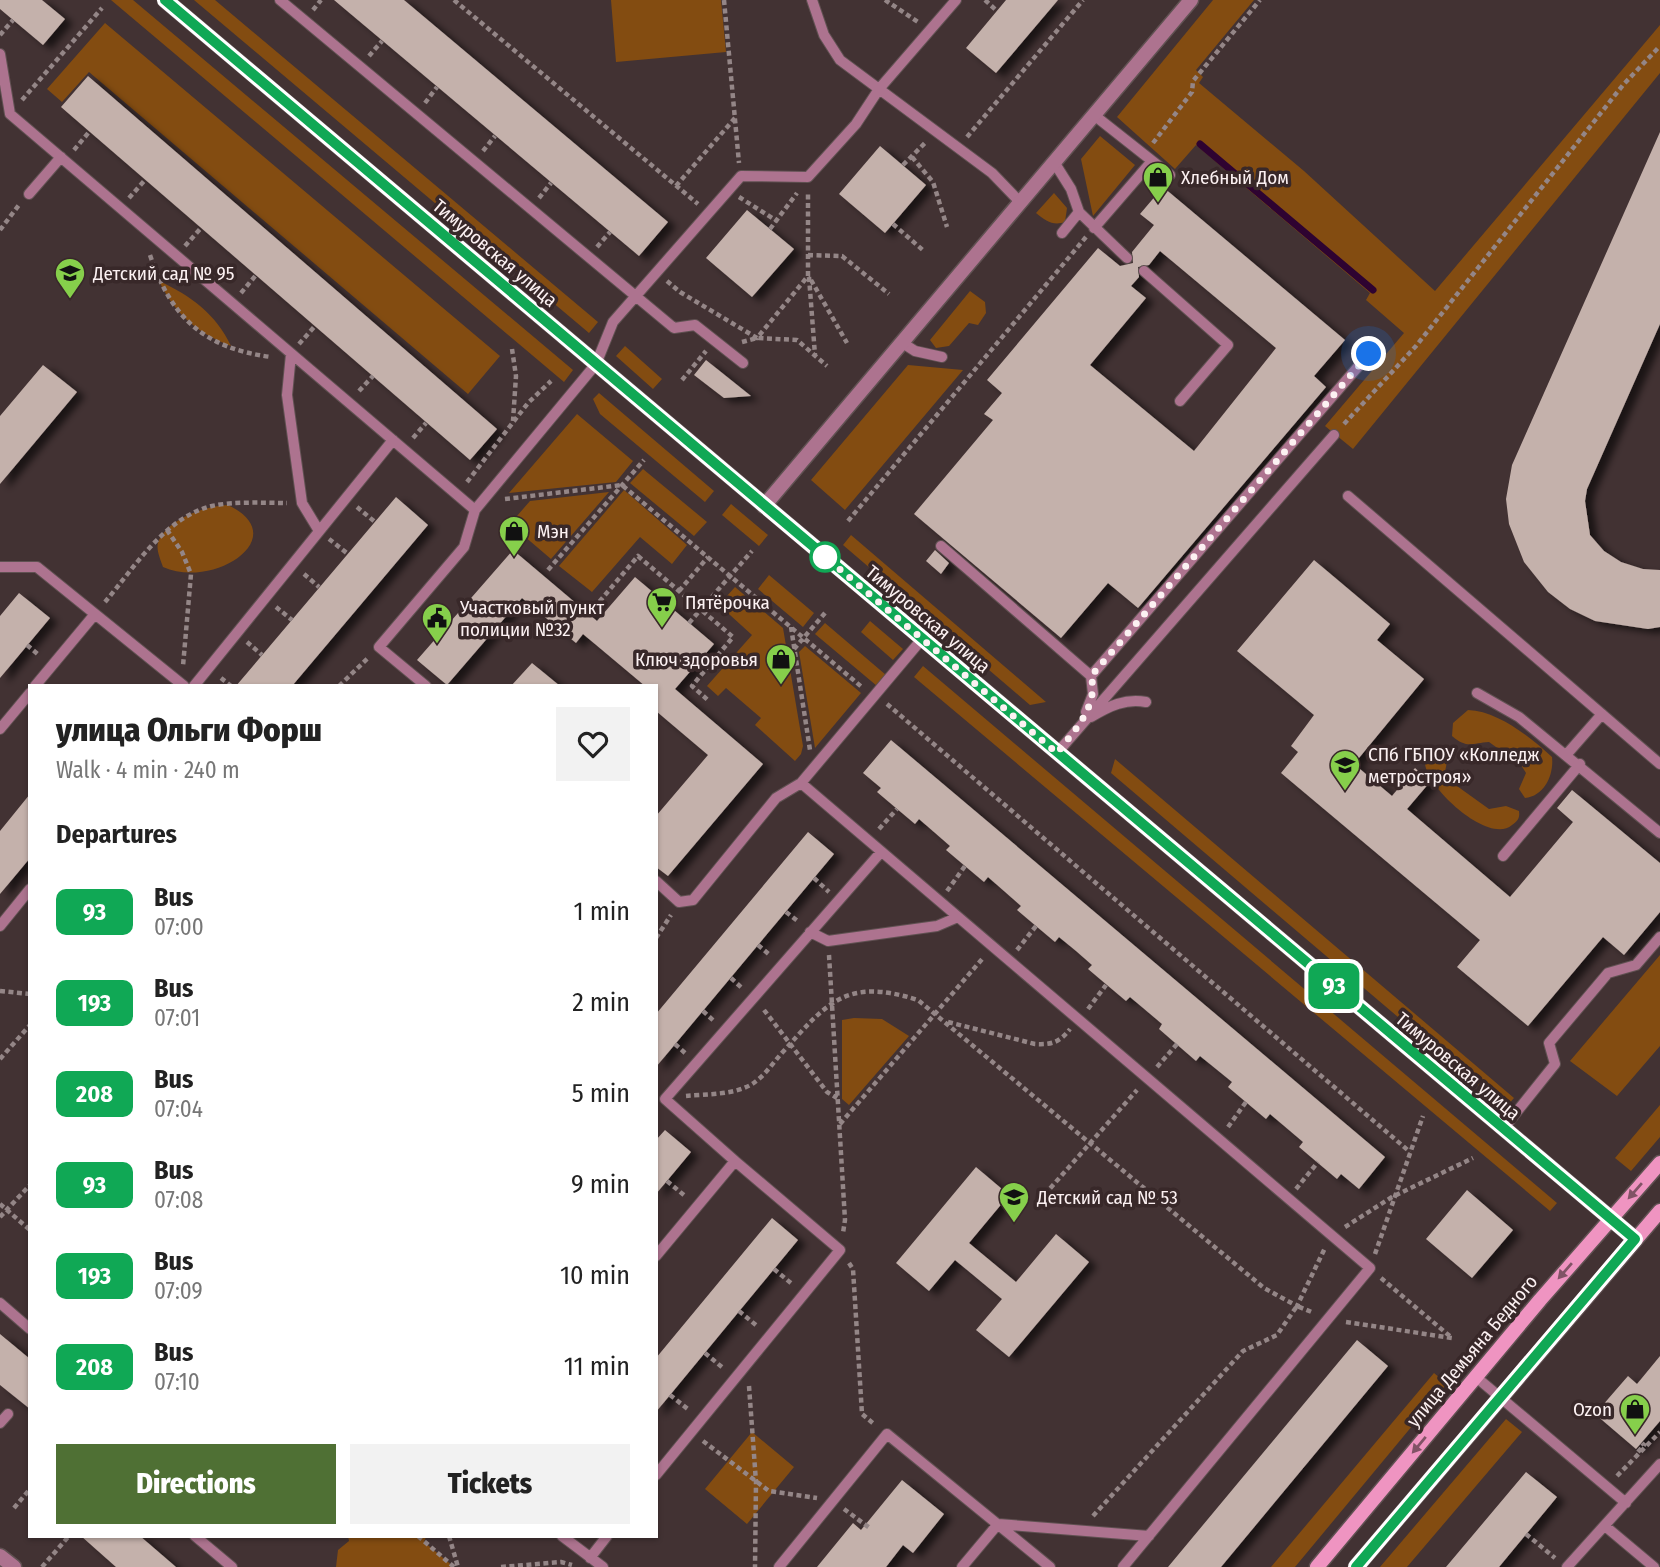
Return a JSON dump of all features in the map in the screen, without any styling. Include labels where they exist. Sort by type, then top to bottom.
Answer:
[{"type":"street","name":"Тимуровская улица","points":[[165,0],[1635,1239]]},
{"type":"street","points":[[764,506],[1191,0]]},
{"type":"street","name":"улица Демьяна Бедного","points":[[1317,1567],[1660,1163]]},
{"type":"street","points":[[1356,1567],[1660,1211]]},
{"type":"street","points":[[0,1556],[13,1567]]},
{"type":"lane","points":[[280,0],[674,328],[695,325],[743,363]]},
{"type":"lane","points":[[812,0],[824,35],[840,60],[992,173],[1020,202]]},
{"type":"lane","points":[[424,684],[379,648],[464,547],[475,510],[596,364],[613,322],[659,273],[741,176],[807,177],[856,124],[879,89],[956,0]]},
{"type":"lane","points":[[0,54],[10,114],[475,510]]},
{"type":"lane","points":[[1094,115],[1170,175]]},
{"type":"lane","points":[[25,198],[63,159]]},
{"type":"lane","points":[[1094,228],[1152,161]]},
{"type":"lane","points":[[1054,162],[1071,189],[1079,212],[1127,258]]},
{"type":"lane","points":[[1062,233],[1079,212]]},
{"type":"lane","points":[[1144,271],[1228,345],[1180,401]]},
{"type":"lane","points":[[901,342],[915,351],[943,357]]},
{"type":"lane","points":[[291,354],[287,395],[302,503],[320,531]]},
{"type":"lane","points":[[1091,676],[1369,354]]},
{"type":"lane","points":[[1057,753],[1334,435]]},
{"type":"lane","points":[[196,684],[393,440]]},
{"type":"lane","points":[[1348,496],[1660,764]]},
{"type":"lane","points":[[941,546],[1091,676],[1093,694],[1081,723]]},
{"type":"lane","points":[[0,567],[37,567],[182,684]]},
{"type":"lane","points":[[37,684],[95,614]]},
{"type":"lane","points":[[658,883],[679,902],[693,900],[776,798],[801,783],[922,639]]},
{"type":"lane","points":[[1477,693],[1519,717],[1580,764],[1660,833]]},
{"type":"lane","points":[[0,729],[28,695]]},
{"type":"lane","points":[[1081,723],[1108,706],[1134,700],[1146,702]]},
{"type":"lane","points":[[1567,754],[1602,714]]},
{"type":"lane","points":[[1503,856],[1580,764]]},
{"type":"lane","points":[[801,783],[1370,1268],[1123,1567]]},
{"type":"lane","points":[[658,1473],[840,1250],[665,1099],[881,852]]},
{"type":"lane","points":[[0,926],[28,891]]},
{"type":"lane","points":[[810,932],[828,941],[937,926],[958,917]]},
{"type":"lane","points":[[1503,1129],[1555,1064],[1549,1043],[1608,973],[1636,965],[1660,937]]},
{"type":"lane","points":[[658,1254],[735,1161]]},
{"type":"lane","points":[[0,1303],[28,1327]]},
{"type":"lane","points":[[1476,1377],[1626,1503]]},
{"type":"lane","points":[[0,1423],[8,1414]]},
{"type":"lane","points":[[779,1567],[887,1434],[1050,1567]]},
{"type":"lane","points":[[1566,1567],[1660,1464]]},
{"type":"lane","points":[[998,1524],[1149,1535]]},
{"type":"lane","points":[[962,1567],[998,1524]]},
{"type":"lane","points":[[1605,1526],[1654,1567]]},
{"type":"lane","points":[[197,1538],[232,1567]]},
{"type":"lane","points":[[565,1538],[603,1567]]},
{"type":"lane","points":[[590,1558],[605,1538]]},
{"type":"path","points":[[454,0],[708,213]]},
{"type":"path","points":[[724,0],[741,176]]},
{"type":"path","points":[[885,0],[930,31]]},
{"type":"path","points":[[985,0],[997,11]]},
{"type":"path","points":[[957,149],[1083,0]]},
{"type":"path","points":[[1152,161],[1153,142],[1192,92],[1193,80],[1260,0]]},
{"type":"path","points":[[10,114],[102,8]]},
{"type":"path","points":[[0,35],[13,20]]},
{"type":"path","points":[[1334,435],[1416,346],[1623,85],[1660,46]]},
{"type":"path","points":[[676,186],[735,117]]},
{"type":"path","points":[[63,159],[89,132]]},
{"type":"path","points":[[903,165],[935,133]]},
{"type":"path","points":[[912,157],[933,183],[947,227]]},
{"type":"path","points":[[771,229],[807,177]]},
{"type":"path","points":[[807,177],[808,276],[816,356]]},
{"type":"path","points":[[120,208],[145,180]]},
{"type":"path","points":[[728,190],[777,221]]},
{"type":"path","points":[[0,230],[25,198]]},
{"type":"path","points":[[892,224],[925,252]]},
{"type":"path","points":[[177,256],[201,228]]},
{"type":"path","points":[[848,521],[1094,228]]},
{"type":"path","points":[[149,232],[149,253],[159,281],[181,316],[201,333],[255,355],[275,357],[291,354]]},
{"type":"path","points":[[808,255],[842,256],[889,294]]},
{"type":"path","points":[[659,273],[680,292],[757,338],[797,340],[827,366]]},
{"type":"path","points":[[757,338],[808,276]]},
{"type":"path","points":[[808,276],[847,343]]},
{"type":"path","points":[[682,380],[715,341]]},
{"type":"path","points":[[512,349],[516,376],[513,422]]},
{"type":"path","points":[[457,494],[502,440],[513,422],[551,381]]},
{"type":"path","points":[[548,570],[644,460]]},
{"type":"path","points":[[483,501],[622,485],[875,696],[1410,1152]]},
{"type":"path","points":[[346,498],[375,522]]},
{"type":"path","points":[[95,614],[167,530],[198,510],[214,506],[302,503]]},
{"type":"path","points":[[167,530],[182,552],[191,574],[183,684]]},
{"type":"path","points":[[690,623],[752,551]]},
{"type":"path","points":[[594,608],[638,556],[733,637],[692,686],[709,701]]},
{"type":"path","points":[[679,591],[708,557]]},
{"type":"path","points":[[794,650],[825,612]]},
{"type":"path","points":[[791,627],[810,753],[819,761]]},
{"type":"path","points":[[341,684],[379,648]]},
{"type":"path","points":[[868,841],[897,809]]},
{"type":"path","points":[[938,901],[965,866]]},
{"type":"path","points":[[658,935],[679,902]]},
{"type":"path","points":[[1009,961],[1036,926]]},
{"type":"path","points":[[828,941],[845,1220],[840,1250],[853,1269],[862,1414],[887,1434]]},
{"type":"path","points":[[839,1124],[993,947]]},
{"type":"path","points":[[945,1021],[1025,1042],[1049,1045],[1061,1040],[1106,985]]},
{"type":"path","points":[[665,1099],[729,1091],[754,1083],[832,1002],[853,992],[873,990],[918,1000],[1264,1287],[1329,1320],[1452,1338],[1370,1268],[1392,1197],[1423,1116]]},
{"type":"path","points":[[0,991],[28,994]]},
{"type":"path","points":[[753,998],[827,1092],[837,1098]]},
{"type":"path","points":[[0,1059],[28,1027]]},
{"type":"path","points":[[1039,1201],[1177,1044]]},
{"type":"path","points":[[1217,1140],[1246,1102]]},
{"type":"path","points":[[1080,1530],[1243,1351],[1278,1335],[1297,1306],[1331,1236],[1392,1197],[1473,1158]]},
{"type":"path","points":[[1287,1199],[1318,1162]]},
{"type":"path","points":[[667,1181],[697,1206]]},
{"type":"path","points":[[0,1217],[28,1187]]},
{"type":"path","points":[[0,1204],[28,1228]]},
{"type":"path","points":[[774,1269],[804,1294]]},
{"type":"path","points":[[739,1311],[769,1336]]},
{"type":"path","points":[[705,1353],[735,1378]]},
{"type":"path","points":[[747,1363],[756,1482],[755,1567]]},
{"type":"path","points":[[670,1395],[701,1420]]},
{"type":"path","points":[[692,1432],[769,1491],[831,1501],[872,1529]]},
{"type":"path","points":[[1638,1452],[1640,1454],[1660,1432]]},
{"type":"path","points":[[1607,1488],[1638,1452],[1644,1444],[1642,1443]]},
{"type":"path","points":[[14,1508],[28,1491]]},
{"type":"path","points":[[1526,1534],[1566,1567]]},
{"type":"path","points":[[42,1567],[67,1538]]},
{"type":"path","points":[[420,1538],[456,1567]]},
{"type":"path","points":[[449,1538],[456,1567]]},
{"type":"path","points":[[501,1567],[561,1562],[576,1567]]},
{"type":"shaded area","points":[[111,0],[133,0],[573,370],[564,382]]},
{"type":"shaded area","points":[[194,0],[215,0],[598,322],[589,333]]},
{"type":"shaded area","points":[[611,0],[721,0],[726,52],[616,62]]},
{"type":"shaded area","points":[[1213,0],[1254,0],[1196,70],[1203,77],[1199,83],[1304,171],[1435,291],[1660,25],[1660,73],[1353,449],[1325,426],[1404,333],[1366,300],[1370,293],[1196,145],[1175,169],[1117,117]]},
{"type":"shaded area","points":[[105,23],[500,356],[468,394],[89,72],[62,102],[47,89]]},
{"type":"shaded area","points":[[1100,136],[1135,165],[1093,216],[1081,159]]},
{"type":"shaded area","points":[[1054,193],[1067,208],[1065,222],[1050,222],[1036,213]]},
{"type":"shaded area","points":[[159,281],[182,293],[210,315],[231,346],[188,321],[172,303]]},
{"type":"shaded area","points":[[970,291],[985,302],[986,313],[978,325],[969,323],[949,346],[936,348],[930,340]]},
{"type":"shaded area","points":[[625,346],[662,379],[653,389],[616,356]]},
{"type":"shaded area","points":[[908,365],[963,370],[845,510],[811,480]]},
{"type":"shaded area","points":[[599,393],[714,491],[705,502],[600,414],[593,399]]},
{"type":"shaded area","points":[[577,414],[633,461],[616,482],[509,493]]},
{"type":"shaded area","points":[[643,469],[707,522],[694,536],[630,483]]},
{"type":"shaded area","points":[[624,490],[687,545],[672,564],[640,537],[592,592],[559,566]]},
{"type":"shaded area","points":[[609,492],[551,559],[510,524],[530,501]]},
{"type":"shaded area","points":[[731,504],[768,535],[759,546],[722,515]]},
{"type":"shaded area","points":[[228,505],[246,518],[253,531],[250,545],[239,557],[204,572],[183,572],[163,567],[158,543],[171,525],[199,511]]},
{"type":"shaded area","points":[[851,535],[1046,702],[1030,705],[843,545]]},
{"type":"shaded area","points":[[769,575],[814,613],[803,627],[758,589]]},
{"type":"shaded area","points":[[735,587],[783,628],[803,746],[795,761],[755,725],[761,718],[726,688],[718,696],[707,686],[752,635],[719,605]]},
{"type":"shaded area","points":[[870,621],[903,649],[893,660],[861,632]]},
{"type":"shaded area","points":[[825,623],[886,675],[877,686],[815,634]]},
{"type":"shaded area","points":[[805,646],[861,693],[815,748],[799,652]]},
{"type":"shaded area","points":[[923,666],[1557,1203],[1550,1211],[914,677]]},
{"type":"shaded area","points":[[1468,710],[1479,711],[1502,720],[1552,757],[1550,777],[1543,789],[1525,798],[1519,789],[1526,773],[1521,765],[1489,742],[1466,744],[1452,736],[1453,723]]},
{"type":"shaded area","points":[[1435,754],[1448,756],[1445,772],[1450,781],[1489,809],[1506,806],[1519,811],[1517,821],[1502,829],[1489,827],[1461,811],[1448,800],[1429,775],[1425,764]]},
{"type":"shaded area","points":[[1115,759],[1514,1098],[1505,1108],[1111,773]]},
{"type":"shaded area","points":[[1660,955],[1660,1046],[1617,1096],[1570,1061]]},
{"type":"shaded area","points":[[882,1019],[909,1036],[849,1105],[842,1099],[842,1020]]},
{"type":"shaded area","points":[[1660,1105],[1660,1137],[1631,1171],[1615,1158]]},
{"type":"shaded area","points":[[1434,1373],[1447,1384],[1295,1567],[1271,1567]]},
{"type":"shaded area","points":[[1506,1419],[1522,1432],[1407,1567],[1380,1567]]},
{"type":"shaded area","points":[[752,1432],[794,1467],[747,1524],[705,1489]]},
{"type":"shaded area","points":[[348,1538],[426,1538],[424,1542],[454,1567],[336,1567],[338,1550],[349,1541]]},
{"type":"building","points":[[0,0],[42,0],[65,19],[43,45],[0,9]]},
{"type":"building","points":[[334,0],[404,0],[668,222],[639,256]]},
{"type":"building","points":[[1006,0],[1058,0],[996,73],[966,48]]},
{"type":"building","points":[[88,76],[497,429],[470,460],[61,107]]},
{"type":"building","points":[[1660,132],[1660,324],[1587,489],[1585,501],[1590,535],[1604,551],[1621,562],[1643,569],[1660,570],[1660,627],[1648,629],[1595,621],[1570,609],[1548,592],[1524,562],[1509,524],[1506,499],[1512,465]]},
{"type":"building","points":[[880,146],[926,185],[885,233],[839,194]]},
{"type":"building","points":[[1163,187],[1345,340],[1314,376],[1326,387],[1138,608],[1108,583],[1061,638],[914,514],[993,420],[984,414],[1002,393],[987,380],[1098,248],[1120,266],[1133,263],[1132,252],[1154,225],[1140,214]],"holes":[[[1160,251],[1276,348],[1194,451],[1090,365],[1146,298],[1131,286],[1139,277],[1138,267],[1149,265]]]},
{"type":"building","points":[[747,210],[794,249],[752,297],[706,258]]},
{"type":"building","points":[[706,360],[751,396],[724,398],[694,375]]},
{"type":"building","points":[[43,365],[77,392],[0,484],[0,416]]},
{"type":"building","points":[[396,497],[428,525],[294,684],[238,684]]},
{"type":"building","points":[[513,550],[597,621],[635,577],[714,644],[675,689],[763,764],[668,876],[658,868],[658,814],[708,755],[658,713],[658,684],[643,684],[583,634],[576,643],[522,598],[448,684],[417,660]]},
{"type":"building","points":[[935,550],[949,563],[941,574],[926,561]]},
{"type":"building","name":"СПб ГБПОУ «Колледж метростроя»","points":[[1314,560],[1390,624],[1377,640],[1424,679],[1354,764],[1392,796],[1415,768],[1430,782],[1407,809],[1510,897],[1573,822],[1557,808],[1572,790],[1660,863],[1660,912],[1624,955],[1603,937],[1528,1026],[1457,967],[1480,940],[1281,773],[1298,752],[1291,746],[1314,715],[1237,651]]},
{"type":"building","points":[[19,593],[50,618],[0,678],[0,616]]},
{"type":"building","points":[[532,663],[558,684],[513,684]]},
{"type":"building","points":[[891,740],[1385,1157],[1359,1189],[1341,1174],[1337,1179],[1299,1147],[1303,1142],[1270,1114],[1266,1119],[1228,1087],[1232,1082],[1200,1056],[1196,1061],[1159,1029],[1162,1024],[1130,997],[1126,1001],[1088,969],[1092,965],[1076,951],[1059,937],[1055,942],[1017,910],[1021,906],[988,877],[984,882],[946,850],[950,846],[919,819],[915,824],[877,792],[881,788],[863,773]]},
{"type":"building","points":[[28,796],[28,860],[0,894],[0,831]]},
{"type":"building","points":[[808,832],[834,854],[658,1065],[658,1012]]},
{"type":"building","points":[[665,1130],[691,1152],[658,1192],[658,1138]]},
{"type":"building","points":[[976,1167],[1009,1195],[969,1243],[1016,1282],[1056,1234],[1089,1262],[1009,1357],[976,1330],[1002,1299],[955,1260],[929,1291],[896,1263]]},
{"type":"building","points":[[1467,1190],[1513,1230],[1472,1278],[1426,1239]]},
{"type":"building","points":[[772,1218],[798,1240],[658,1410],[658,1356]]},
{"type":"building","points":[[0,1334],[28,1357],[28,1407],[0,1385]]},
{"type":"building","points":[[1357,1340],[1388,1366],[1221,1567],[1168,1567]]},
{"type":"building","points":[[1660,1356],[1660,1421],[1636,1449],[1595,1414],[1628,1376],[1637,1384]]},
{"type":"building","points":[[1526,1472],[1557,1497],[1499,1567],[1446,1567]]},
{"type":"building","points":[[902,1480],[944,1514],[913,1553],[903,1545],[886,1567],[817,1567],[853,1523],[861,1530]]},
{"type":"building","points":[[83,1538],[142,1538],[176,1567],[116,1567]]},
{"type":"waterway","points":[[1200,144],[1373,290]]},
{"type":"bus line","name":"93","points":[[165,0],[1635,1239],[1356,1567]]},
{"type":"place","name":"Хлебный Дом","points":[[1158,204]]},
{"type":"place","name":"Детский сад № 95","points":[[70,300]]},
{"type":"place","name":"Мэн","points":[[514,558]]},
{"type":"place","name":"Пятёрочка","points":[[662,629]]},
{"type":"place","name":"Участковый пункт полиции №32","points":[[437,645]]},
{"type":"place","name":"Ключ здоровья","points":[[781,686]]},
{"type":"place","name":"СПб ГБПОУ «Колледж метростроя»","points":[[1345,792]]},
{"type":"place","name":"Детский сад № 53","points":[[1014,1224]]},
{"type":"place","name":"Ozon","points":[[1635,1436]]},
{"type":"route","points":[[825,557],[823,555],[1057,753],[1081,723],[1093,694],[1091,676],[1369,354]]}]
